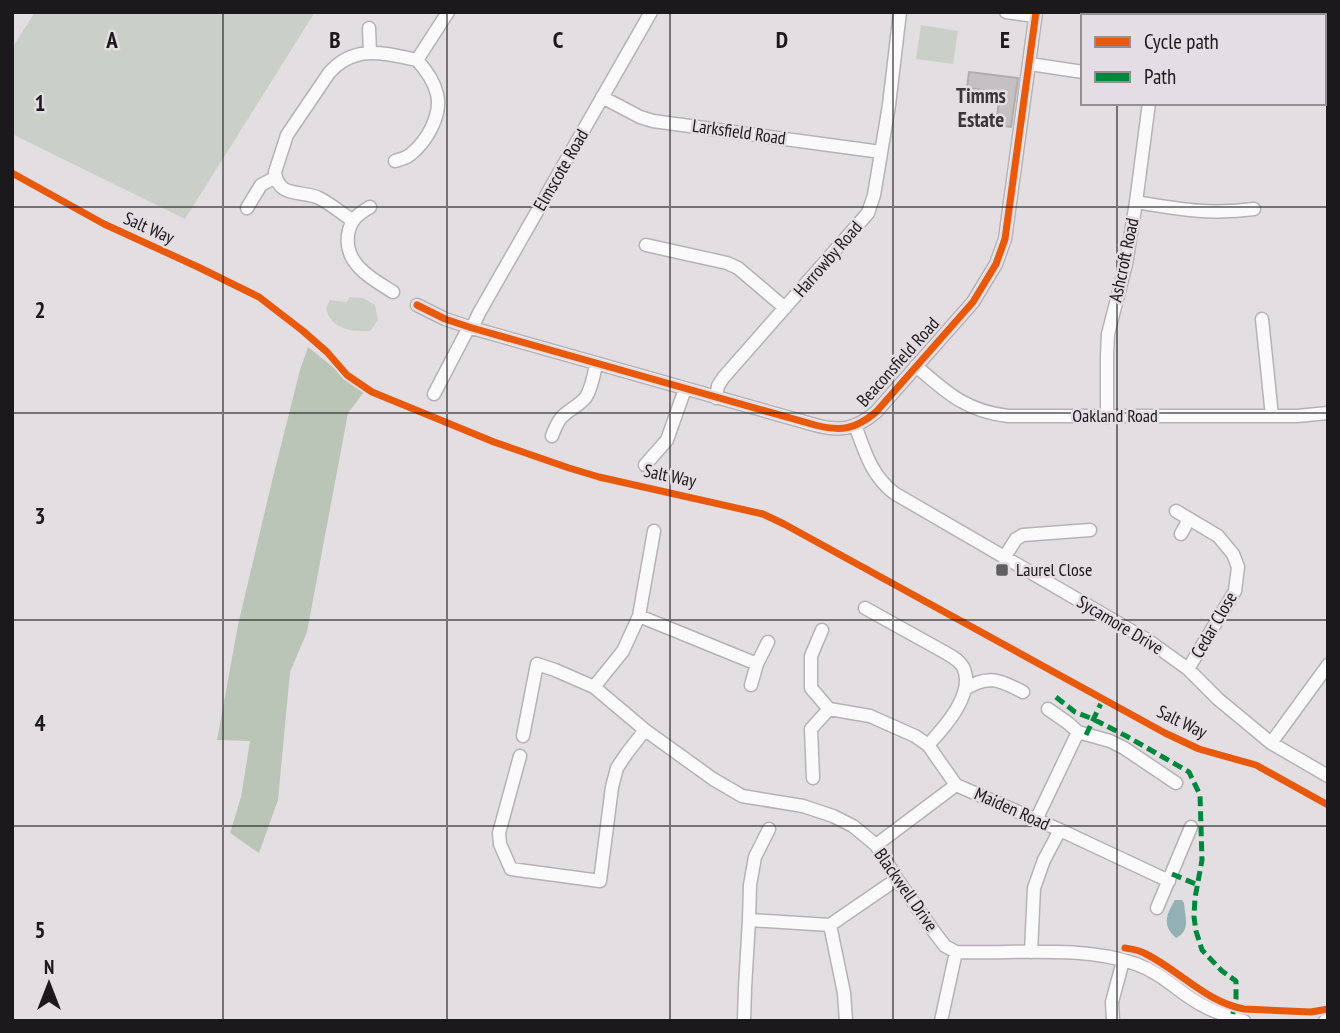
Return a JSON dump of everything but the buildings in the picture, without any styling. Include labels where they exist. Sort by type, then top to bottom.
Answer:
[{"type":"street","points":[[417,60],[448,12]]},
{"type":"street","name":"Elmscote Road","points":[[434,394],[651,12]]},
{"type":"street","name":"Harrowby Road","points":[[716,398],[723,378],[868,214],[874,195],[889,105],[900,12]]},
{"type":"street","points":[[1006,12],[1035,14]]},
{"type":"street","name":"Beaconsfield Road","points":[[417,305],[445,319],[471,327],[829,429],[848,428],[865,421],[973,302],[996,264],[1005,239],[1035,14]]},
{"type":"street","points":[[369,28],[370,52]]},
{"type":"street","points":[[352,220],[318,197],[291,193],[282,186],[275,172],[287,135],[329,73],[337,63],[348,57],[370,52],[417,60],[435,87],[437,109],[425,141],[409,157],[395,161]]},
{"type":"street","points":[[1030,64],[1081,72]]},
{"type":"street","name":"Larksfield Road","points":[[603,96],[640,117],[653,121],[880,152]]},
{"type":"street","name":"Ashcroft Road","points":[[1107,417],[1108,334],[1126,264],[1149,105]]},
{"type":"street","points":[[247,208],[261,185],[276,177]]},
{"type":"street","points":[[1136,202],[1197,212],[1254,209]]},
{"type":"street","points":[[370,207],[352,220],[347,240],[350,256],[374,280],[393,292]]},
{"type":"street","points":[[646,245],[727,263],[738,268],[785,308]]},
{"type":"street","points":[[1262,319],[1272,416]]},
{"type":"street","points":[[551,436],[562,417],[585,397],[591,386],[596,364]]},
{"type":"street","name":"Oakland Road","points":[[916,366],[963,404],[1008,416],[1307,416],[1328,413]]},
{"type":"street","points":[[645,465],[667,440],[685,389]]},
{"type":"street","name":"Sycamore Drive","points":[[855,425],[875,475],[894,493],[1150,641],[1188,669],[1218,699],[1271,743],[1328,776]]},
{"type":"street","name":"Cedar Close","points":[[1176,511],[1218,536],[1233,554],[1238,567],[1235,591],[1188,669]]},
{"type":"street","points":[[1181,534],[1189,519]]},
{"type":"street","points":[[1004,558],[1016,539],[1023,534],[1090,530]]},
{"type":"street","points":[[594,687],[622,651],[639,616],[654,531]]},
{"type":"street","points":[[865,608],[958,660],[964,669],[965,689],[955,712],[928,745]]},
{"type":"street","points":[[639,616],[757,664]]},
{"type":"street","points":[[813,778],[811,729],[829,709],[811,688],[811,656],[822,630]]},
{"type":"street","points":[[751,685],[757,664],[768,642]]},
{"type":"street","name":"Blackwell Drive","points":[[523,737],[537,664],[594,687],[645,730],[713,779],[742,796],[803,806],[853,826],[876,845],[935,933],[945,946],[956,952]]},
{"type":"street","points":[[1271,743],[1328,665]]},
{"type":"street","points":[[965,689],[975,683],[992,679],[1023,692]]},
{"type":"street","name":"Maiden Road","points":[[829,709],[870,716],[905,731],[928,745],[956,785],[1169,881]]},
{"type":"street","points":[[1048,709],[1078,732],[1124,748],[1176,783]]},
{"type":"street","points":[[520,756],[499,833],[500,844],[511,869],[600,881],[612,787],[617,768],[645,730]]},
{"type":"street","points":[[1035,820],[1078,732]]},
{"type":"street","points":[[876,845],[956,785]]},
{"type":"street","points":[[1157,908],[1191,827]]},
{"type":"street","points":[[744,1021],[750,885],[755,857],[769,829]]},
{"type":"street","points":[[1031,952],[1034,888],[1044,860],[1060,830]]},
{"type":"street","points":[[750,920],[830,925],[897,879]]},
{"type":"street","points":[[830,925],[844,993],[846,1021]]},
{"type":"street","points":[[941,1021],[956,952],[1031,952],[1098,956],[1122,961],[1143,967],[1165,978],[1199,1003],[1244,1021]]},
{"type":"street","points":[[1113,1021],[1112,1002],[1122,961]]},
{"type":"shaded area","points":[[35,12],[315,12],[185,219],[12,134],[12,48]]},
{"type":"shaded area","points":[[921,25],[958,31],[953,64],[916,59]]},
{"type":"shaded area","points":[[350,297],[363,298],[375,305],[378,320],[370,331],[343,328],[328,315],[326,308],[330,300],[346,302]]},
{"type":"green space","points":[[308,347],[364,392],[348,413],[307,632],[290,672],[278,800],[259,853],[230,833],[241,797],[250,741],[217,740],[238,625],[272,481]]},
{"type":"water","points":[[1175,900],[1182,900],[1184,903],[1186,923],[1184,932],[1176,938],[1167,924],[1169,910]]},
{"type":"marked path","points":[[1056,697],[1075,712],[1128,737],[1189,772],[1200,795],[1202,860],[1195,898],[1196,931],[1202,950],[1236,981],[1232,1018]]},
{"type":"marked path","points":[[1086,735],[1103,699]]},
{"type":"marked path","points":[[1172,874],[1198,885]]},
{"type":"cycle path","points":[[417,305],[445,319],[472,328],[815,425],[848,428],[862,422],[876,412],[973,302],[996,264],[1005,239],[1036,12]]},
{"type":"cycle path","name":"Salt Way","points":[[12,173],[104,224],[259,297],[327,352],[347,375],[372,392],[494,442],[569,468],[763,514],[1165,733],[1199,749],[1256,765],[1328,805]]},
{"type":"cycle path","points":[[1125,948],[1144,953],[1205,993],[1230,1005],[1244,1009],[1311,1012],[1328,1009]]},
{"type":"place","name":"Laurel Close","points":[[1002,570]]},
{"type":"district","name":"Timms Estate","points":[[981,108]]}]
